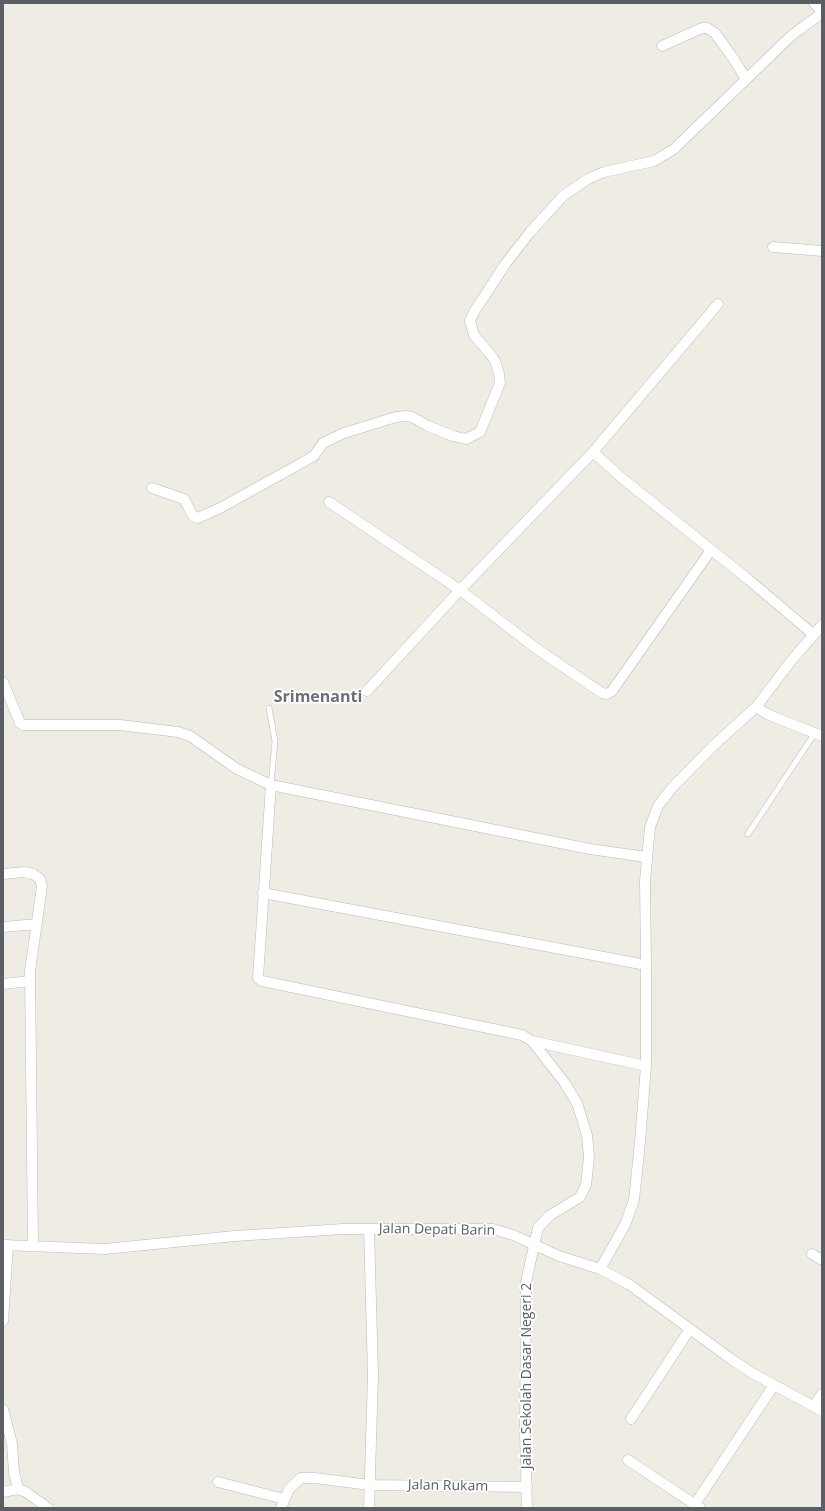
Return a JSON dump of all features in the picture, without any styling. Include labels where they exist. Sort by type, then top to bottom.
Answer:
[{"type":"street","points":[[152,488],[184,499],[193,516],[198,518],[314,456],[323,443],[344,433],[396,417],[412,417],[428,426],[453,436],[466,439],[480,432],[500,383],[495,361],[474,335],[470,321],[474,312],[506,263],[564,195],[588,179],[604,172],[644,164],[674,149],[792,34],[822,13],[814,3]]},
{"type":"street","points":[[662,46],[702,28],[707,28],[715,33],[746,79]]},
{"type":"street","points":[[773,247],[822,251]]},
{"type":"street","points":[[367,691],[460,590],[593,452],[718,304]]},
{"type":"street","points":[[593,452],[623,479],[814,635]]},
{"type":"street","points":[[329,502],[460,590],[537,649],[602,693],[607,694],[612,691],[711,550]]},
{"type":"street","points":[[600,1269],[625,1225],[634,1200],[646,1066],[645,881],[646,856],[650,827],[658,806],[671,789],[713,746],[756,706],[822,625]]},
{"type":"street","points":[[3,682],[20,723],[23,725],[120,725],[178,732],[190,736],[237,769],[271,785],[590,849],[646,856]]},
{"type":"street","points":[[756,706],[769,715],[818,735]]},
{"type":"street","points":[[271,785],[258,976],[260,980],[522,1035],[532,1041],[646,1066]]},
{"type":"street","points":[[3,874],[24,872],[33,874],[40,879],[42,886],[30,981],[33,1246]]},
{"type":"street","points":[[263,893],[646,965]]},
{"type":"street","points":[[3,927],[37,924]]},
{"type":"street","points":[[3,984],[30,981]]},
{"type":"street","name":"Jalan Sekolah Dasar Negeri 2","points":[[527,1508],[525,1431],[526,1282],[538,1228],[549,1216],[580,1197],[584,1191],[588,1173],[589,1157],[587,1135],[577,1103],[564,1082],[532,1041]]},
{"type":"street","name":"Jalan Depati Barin","points":[[6,1245],[105,1249],[234,1236],[343,1229],[493,1229],[513,1235],[559,1256],[600,1269],[630,1285],[731,1359],[818,1408]]},
{"type":"street","points":[[369,1229],[374,1375],[370,1508]]},
{"type":"street","points":[[3,1321],[6,1245]]},
{"type":"street","points":[[812,1254],[822,1260]]},
{"type":"street","points":[[631,1419],[690,1329]]},
{"type":"street","points":[[628,1460],[698,1506],[774,1384]]},
{"type":"street","points":[[818,1408],[822,1394]]},
{"type":"street","points":[[3,1409],[12,1444],[14,1472],[18,1489]]},
{"type":"street","name":"Jalan Rukam","points":[[282,1504],[289,1489],[301,1478],[315,1478],[370,1485],[526,1487]]},
{"type":"street","points":[[218,1482],[282,1504]]},
{"type":"street","points":[[3,1492],[18,1489],[33,1496],[48,1508]]},
{"type":"lane","points":[[269,708],[275,741],[271,785]]},
{"type":"lane","points":[[748,834],[818,735]]},
{"type":"district","name":"Srimenanti","points":[[318,697]]}]
